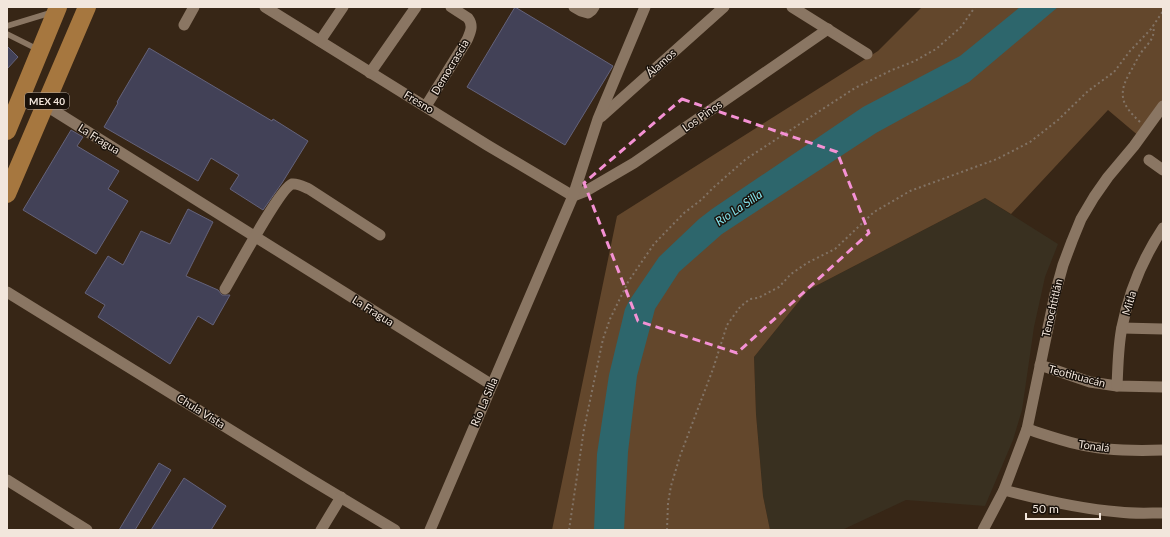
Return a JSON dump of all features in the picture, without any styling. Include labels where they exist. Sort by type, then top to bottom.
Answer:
[{"type":"main road","name":"MEX 40","points":[[7,131],[58,9]]},
{"type":"main road","name":"MEX 40","points":[[7,194],[45,105],[83,9]]},
{"type":"street","points":[[184,25],[194,7]]},
{"type":"street","name":"Fresno","points":[[265,7],[370,73],[573,196]]},
{"type":"street","points":[[320,41],[343,7]]},
{"type":"street","points":[[370,73],[416,7]]},
{"type":"street","name":"Democrascia","points":[[426,106],[467,40],[471,30],[470,21],[468,18],[450,7]]},
{"type":"street","points":[[574,7],[582,11],[591,10]]},
{"type":"street","name":"Río La Silla","points":[[430,530],[573,196],[598,119],[645,7]]},
{"type":"street","name":"Álamos","points":[[598,119],[724,7]]},
{"type":"street","points":[[792,7],[867,54]]},
{"type":"street","name":"Los Pinos","points":[[573,196],[586,191],[634,162],[828,29]]},
{"type":"street","name":"La Fragua","points":[[45,105],[492,385]]},
{"type":"street","name":"Tenochtitlán","points":[[983,530],[1004,490],[1026,429],[1055,294],[1063,265],[1075,233],[1081,219],[1094,197],[1163,106]]},
{"type":"street","points":[[1149,160],[1163,170]]},
{"type":"street","points":[[225,289],[254,237],[289,185],[298,184],[309,189],[380,235]]},
{"type":"street","name":"Mitla","points":[[1117,386],[1119,347],[1128,304],[1145,257],[1163,228]]},
{"type":"street","name":"Chula Vista","points":[[7,292],[395,530]]},
{"type":"street","points":[[1122,328],[1163,329]]},
{"type":"street","name":"Teotihuacán","points":[[1040,365],[1090,382],[1117,386],[1163,387]]},
{"type":"street","name":"Tonalá","points":[[1026,429],[1096,448],[1163,450]]},
{"type":"street","points":[[7,480],[87,530]]},
{"type":"street","points":[[1004,490],[1042,500],[1087,509],[1121,513],[1163,513]]},
{"type":"street","points":[[321,530],[341,497]]},
{"type":"lane","points":[[7,26],[58,9]]},
{"type":"lane","points":[[7,34],[40,50]]},
{"type":"path","points":[[569,530],[584,429],[604,339],[610,319],[628,282],[654,244],[684,213],[746,159],[855,88],[892,70],[915,61],[936,49],[961,27],[975,7]]},
{"type":"path","points":[[667,530],[668,503],[671,486],[680,456],[713,369],[727,325],[740,307],[750,299],[764,295],[779,287],[790,274],[807,263],[835,249],[874,212],[910,191],[997,159],[1030,142],[1058,120],[1088,92],[1114,72],[1163,11]]},
{"type":"path","points":[[1146,128],[1129,112],[1122,97],[1125,80],[1136,60],[1152,37],[1154,31],[1153,25]]},
{"type":"highlighted area","points":[[682,99],[837,152],[869,233],[737,353],[638,321],[584,183]]},
{"type":"shaded area","points":[[922,7],[1163,7],[1163,106],[1140,137],[1108,110],[1011,214],[985,198],[808,290],[754,357],[756,414],[763,496],[770,530],[552,530],[617,216],[878,51]]},
{"type":"shaded area","points":[[985,198],[1058,244],[1045,277],[1034,327],[1022,410],[1013,440],[985,506],[906,500],[842,530],[770,530],[763,496],[756,414],[754,357],[808,290]]},
{"type":"water","points":[[1020,7],[1058,7],[969,82],[876,133],[722,234],[679,272],[655,309],[637,376],[628,452],[624,530],[594,530],[597,454],[609,375],[625,309],[659,257],[699,219],[712,209],[863,107],[960,56]]},
{"type":"building","points":[[515,7],[613,66],[565,145],[467,87]]},
{"type":"building","points":[[7,46],[18,57],[7,69]]},
{"type":"building","points":[[149,48],[272,121],[273,119],[308,141],[263,210],[230,189],[239,175],[211,158],[198,181],[104,127]]},
{"type":"building","points":[[71,130],[83,137],[77,146],[119,171],[108,189],[128,201],[96,254],[23,210]]},
{"type":"building","points":[[188,209],[213,222],[186,276],[218,290],[222,295],[230,295],[213,325],[198,316],[170,364],[98,317],[105,305],[85,293],[108,256],[123,265],[141,231],[170,244]]},
{"type":"building","points":[[159,463],[171,470],[135,530],[119,530]]},
{"type":"building","points":[[184,478],[226,506],[211,530],[151,530]]}]
